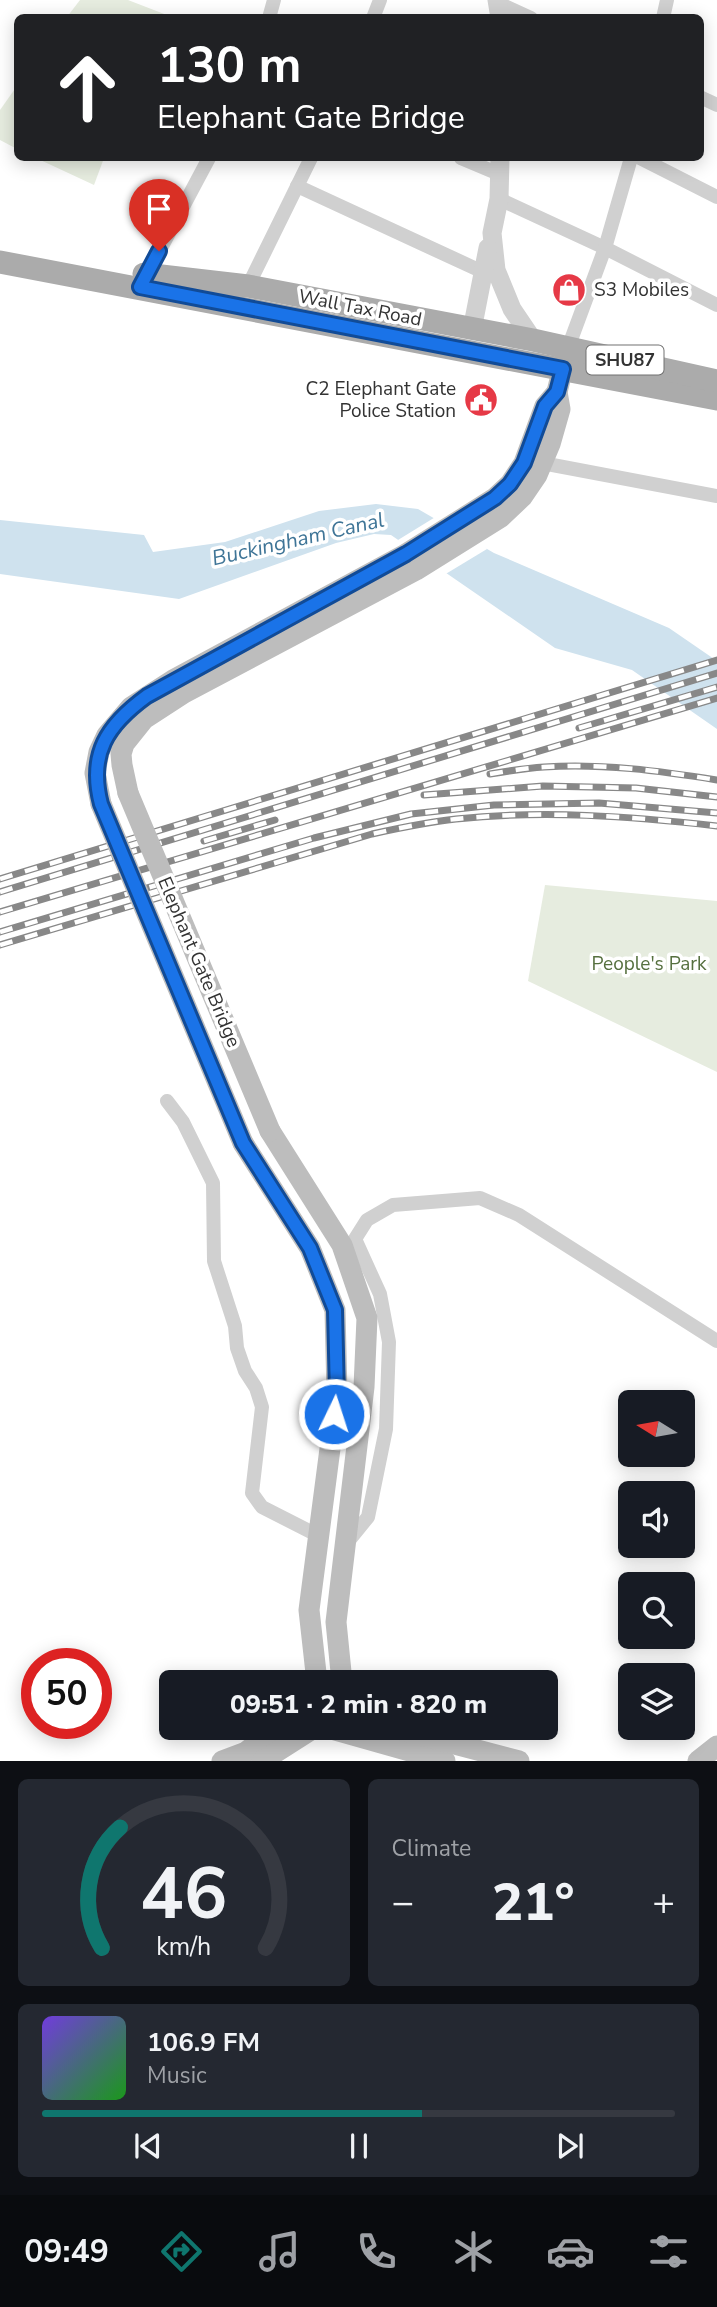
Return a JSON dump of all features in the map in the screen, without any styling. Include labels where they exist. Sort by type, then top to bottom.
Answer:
[{"type":"main road","name":"Wall Tax Road","points":[[0,246],[143,281],[248,286],[533,340],[566,358],[717,398]]},
{"type":"main road","name":"Wall Tax Road","points":[[0,262],[143,281],[566,358],[717,381]]},
{"type":"main road","points":[[411,562],[522,497],[537,475],[560,409],[557,392],[566,358]]},
{"type":"main road","points":[[481,519],[517,474],[532,444],[545,406],[557,392]]},
{"type":"main road","name":"Elephant Gate Bridge","points":[[341,1670],[336,1622],[364,1387],[367,1318],[342,1245],[270,1131],[128,793],[121,754],[133,730],[144,719],[184,693],[411,562]]},
{"type":"main road","name":"Elephant Gate Bridge","points":[[316,1670],[309,1610],[337,1395],[335,1310],[310,1248],[243,1143],[101,804],[95,773],[99,752],[107,735],[131,707],[173,680],[411,562]]},
{"type":"main road","points":[[222,1761],[246,1752],[261,1740]]},
{"type":"main road","points":[[262,1761],[295,1740]]},
{"type":"main road","points":[[376,1740],[445,1761]]},
{"type":"main road","points":[[439,1740],[519,1761]]},
{"type":"main road","points":[[698,1761],[717,1746]]},
{"type":"street","points":[[498,7],[519,14]]},
{"type":"street","points":[[143,281],[207,161]]},
{"type":"street","points":[[248,286],[310,161]]},
{"type":"street","points":[[472,330],[499,199],[500,166],[476,161]]},
{"type":"street","points":[[566,358],[605,248],[630,161]]},
{"type":"street","points":[[646,161],[717,197]]},
{"type":"street","points":[[297,186],[483,272]]},
{"type":"street","points":[[499,199],[605,248],[717,305]]},
{"type":"street","points":[[492,233],[496,270],[502,289],[533,340]]},
{"type":"street","points":[[542,463],[717,496]]},
{"type":"street","points":[[167,1101],[183,1122],[213,1183],[214,1261],[235,1326],[237,1348],[262,1407],[252,1493],[262,1507],[319,1536]]},
{"type":"street","points":[[345,1546],[368,1517],[386,1429],[389,1342],[380,1294],[355,1239],[367,1220],[393,1205],[480,1198],[519,1214],[717,1341]]},
{"type":"green space","points":[[80,0],[128,0],[164,14],[69,14]]},
{"type":"green space","points":[[14,90],[14,147],[0,140],[0,110]]},
{"type":"green space","points":[[42,161],[103,161],[94,185]]},
{"type":"green space","name":"People's Park","points":[[545,885],[717,901],[717,1072],[528,981]]},
{"type":"water","name":"Buckingham Canal","points":[[376,504],[418,509],[494,553],[669,628],[717,661],[717,729],[632,670],[555,648],[391,535],[374,534],[336,543],[179,599],[0,574],[0,520],[144,535],[153,552],[225,542],[319,511]]},
{"type":"pier","points":[[437,516],[483,542],[487,549],[444,575],[401,545],[398,540]]},
{"type":"railway","points":[[0,879],[717,660]]},
{"type":"railway","points":[[0,892],[717,673]]},
{"type":"railway","points":[[579,728],[717,687]]},
{"type":"railway","points":[[0,912],[717,698]]},
{"type":"railway","points":[[490,774],[537,767],[587,766],[717,780]]},
{"type":"railway","points":[[424,795],[543,786],[636,788],[717,797]]},
{"type":"railway","points":[[0,932],[314,838],[411,814],[494,805],[599,803],[717,813]]},
{"type":"railway","points":[[0,945],[372,834],[424,823],[489,816],[554,815],[652,819],[717,826]]},
{"type":"railway","points":[[204,841],[275,820]]},
{"type":"place","name":"S3 Mobiles","points":[[569,290]]},
{"type":"place","name":"C2 Elephant Gate Police Station","points":[[481,400]]},
{"type":"route","points":[[159,251],[140,287],[563,369],[557,392],[545,406],[524,463],[510,484],[495,498],[406,554],[147,696],[115,723],[99,752],[95,773],[101,804],[243,1143],[310,1248],[335,1310],[337,1395],[334,1414]]}]
